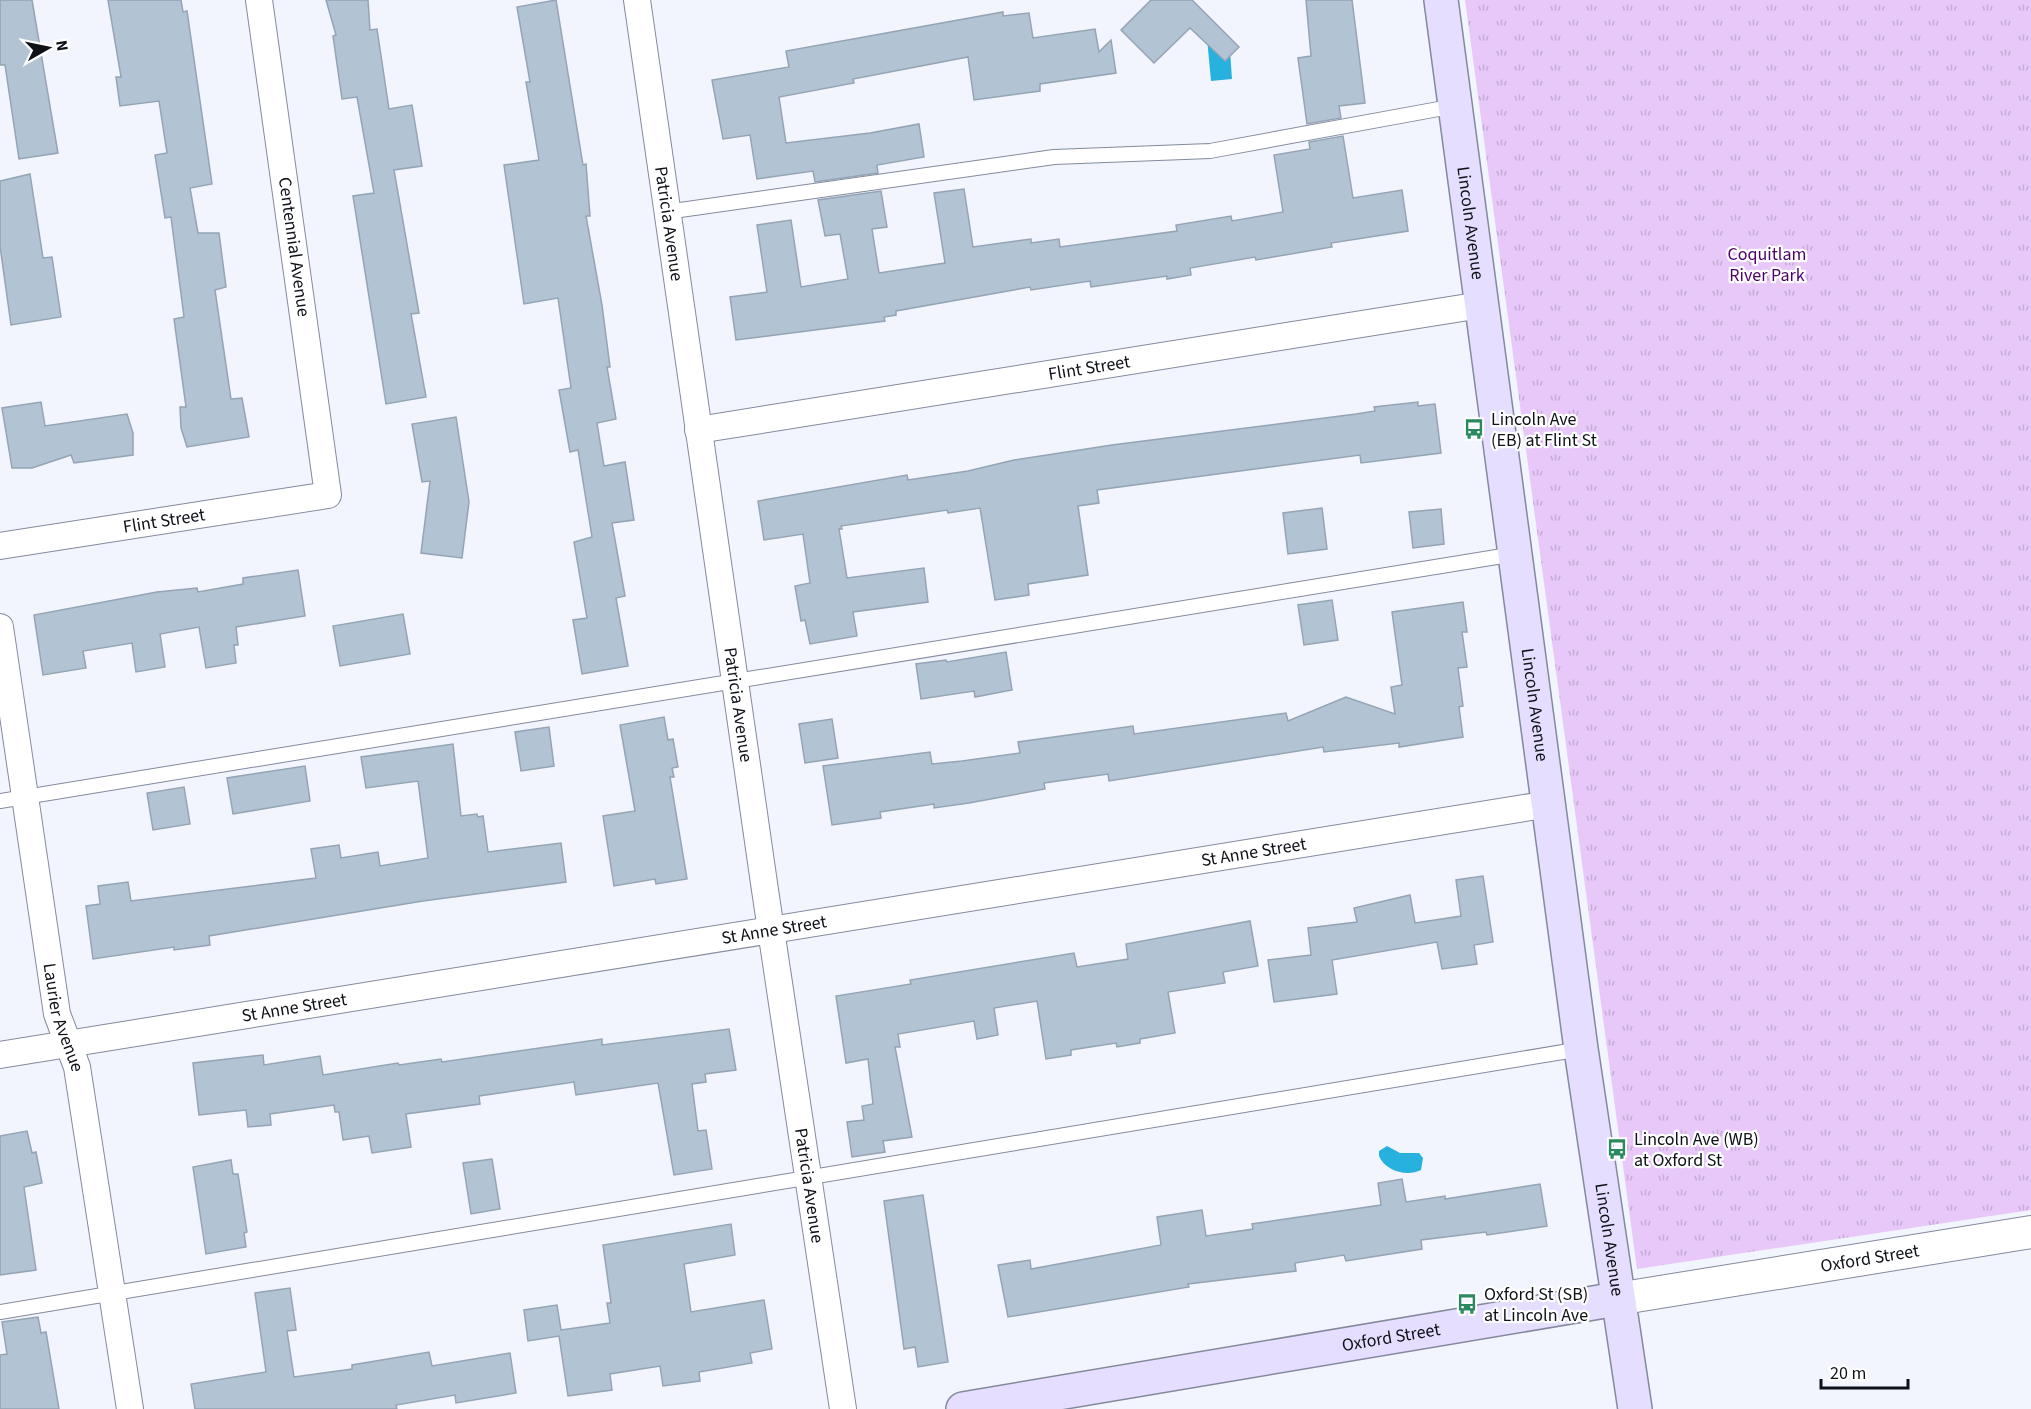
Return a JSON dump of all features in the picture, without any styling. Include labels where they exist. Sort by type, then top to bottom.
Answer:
[{"type":"main road","name":"Lincoln Avenue","points":[[1441,0],[1581,1050],[1635,1409]]},
{"type":"main road","name":"Oxford Street","points":[[963,1409],[1617,1299]]},
{"type":"street","name":"Centennial Avenue","points":[[259,0],[328,495]]},
{"type":"street","name":"Patricia Avenue","points":[[637,0],[666,212],[843,1409]]},
{"type":"street","name":"Flint Street","points":[[698,430],[1481,305]]},
{"type":"street","name":"Flint Street","points":[[0,546],[328,495]]},
{"type":"street","name":"Laurier Avenue","points":[[0,627],[57,1014],[77,1067],[130,1409]]},
{"type":"street","name":"St Anne Street","points":[[0,1055],[1549,804]]},
{"type":"street","name":"Oxford Street","points":[[1617,1299],[2031,1232]]},
{"type":"lane","points":[[666,212],[1054,157],[1210,151],[1455,105]]},
{"type":"lane","points":[[0,801],[1515,554]]},
{"type":"lane","points":[[0,1312],[807,1176],[1581,1050]]},
{"type":"green space","name":"Coquitlam River Park","points":[[1465,0],[2031,0],[2031,1210],[1637,1269]]},
{"type":"water","points":[[1229,37],[1232,79],[1211,81],[1207,38]]},
{"type":"water","points":[[1387,1146],[1400,1153],[1419,1153],[1423,1158],[1421,1170],[1403,1173],[1386,1166],[1379,1156],[1379,1151]]},
{"type":"building","points":[[0,0],[32,0],[58,153],[19,159],[5,65],[0,65]]},
{"type":"building","points":[[108,0],[181,0],[183,12],[187,11],[212,184],[190,188],[198,233],[219,233],[226,287],[215,290],[231,399],[242,398],[249,437],[187,447],[181,428],[180,407],[186,407],[174,319],[184,317],[171,217],[165,218],[155,155],[167,153],[159,101],[120,106],[116,77],[121,77]]},
{"type":"building","points":[[326,0],[368,0],[370,30],[377,29],[389,109],[412,105],[422,166],[394,170],[419,313],[411,314],[426,397],[386,404],[353,196],[374,193],[357,97],[342,99],[333,36],[336,35]]},
{"type":"building","points":[[556,0],[583,165],[586,164],[590,216],[586,216],[602,305],[610,367],[607,367],[616,419],[597,423],[604,466],[625,462],[634,520],[612,523],[625,596],[616,598],[628,666],[582,674],[573,620],[587,618],[574,542],[592,537],[578,450],[570,452],[559,390],[571,388],[558,298],[524,304],[504,165],[539,160],[526,82],[530,82],[517,7]]},
{"type":"building","points":[[1151,0],[1192,0],[1239,47],[1225,61],[1190,28],[1154,63],[1121,30]]},
{"type":"building","points":[[1306,0],[1352,0],[1365,103],[1339,106],[1341,118],[1307,124],[1298,58],[1311,56]]},
{"type":"building","points":[[1003,12],[1003,16],[1029,13],[1033,38],[1095,29],[1099,52],[1111,40],[1116,73],[1040,84],[1040,91],[974,100],[968,57],[853,79],[854,83],[779,97],[786,143],[870,133],[919,124],[924,157],[877,165],[878,173],[815,182],[813,171],[757,179],[750,135],[723,139],[712,80],[789,67],[786,51]]},
{"type":"building","points":[[1343,136],[1353,198],[1402,190],[1408,231],[1331,243],[1332,247],[1256,260],[1255,257],[1190,268],[1191,275],[1167,279],[1167,276],[1091,287],[1090,281],[1031,290],[1030,287],[896,311],[896,315],[884,317],[885,321],[736,340],[730,297],[767,292],[757,225],[791,220],[801,287],[848,279],[840,234],[825,236],[818,200],[881,191],[887,227],[872,229],[879,273],[945,263],[934,193],[964,189],[973,247],[1031,239],[1031,243],[1059,239],[1060,247],[1177,231],[1176,225],[1231,216],[1232,221],[1283,212],[1274,155],[1310,149],[1309,142]]},
{"type":"building","points":[[30,174],[43,258],[52,257],[61,317],[11,325],[0,246],[0,181]]},
{"type":"building","points":[[41,402],[45,426],[127,414],[133,433],[133,455],[74,463],[71,455],[32,468],[12,468],[2,408]]},
{"type":"building","points":[[1418,402],[1418,406],[1435,404],[1441,453],[1361,463],[1360,455],[1097,490],[1099,503],[1078,506],[1088,575],[1028,584],[1029,595],[995,600],[980,508],[948,513],[947,510],[841,526],[842,529],[839,529],[847,578],[924,568],[928,602],[853,612],[857,636],[810,644],[805,620],[801,621],[795,586],[810,583],[803,534],[764,540],[758,501],[907,475],[908,480],[1112,445],[1356,414],[1375,411],[1374,407]]},
{"type":"building","points":[[456,417],[469,502],[462,558],[421,553],[430,481],[422,482],[412,424]]},
{"type":"building","points":[[1322,508],[1327,549],[1288,554],[1283,513]]},
{"type":"building","points":[[1441,509],[1444,544],[1413,548],[1409,512]]},
{"type":"building","points":[[298,570],[305,616],[236,627],[238,645],[234,645],[236,663],[206,668],[199,627],[160,634],[165,667],[136,672],[132,643],[83,651],[86,668],[43,675],[34,615],[157,592],[197,588],[198,592],[243,584],[243,578]]},
{"type":"building","points":[[1332,600],[1338,640],[1304,645],[1298,605]]},
{"type":"building","points":[[1463,602],[1467,632],[1462,632],[1467,667],[1458,668],[1463,706],[1459,707],[1463,737],[1399,747],[1399,743],[1324,752],[1323,747],[1109,781],[1108,774],[1044,783],[1045,789],[969,803],[934,808],[934,804],[880,812],[881,818],[832,825],[823,766],[930,752],[932,764],[962,761],[1020,753],[1018,742],[1133,726],[1134,734],[1286,713],[1288,721],[1346,697],[1395,714],[1391,687],[1402,685],[1392,612]]},
{"type":"building","points":[[403,614],[410,654],[340,666],[333,626]]},
{"type":"building","points":[[1006,652],[1012,690],[975,697],[974,691],[921,699],[916,664],[946,660],[947,662]]},
{"type":"building","points":[[664,717],[668,740],[673,739],[678,767],[672,768],[674,777],[670,777],[687,879],[656,884],[655,879],[614,886],[603,816],[635,811],[620,725]]},
{"type":"building","points":[[832,719],[838,758],[805,763],[799,724]]},
{"type":"building","points":[[549,727],[554,766],[521,771],[515,732]]},
{"type":"building","points":[[453,744],[461,816],[477,814],[478,817],[483,816],[488,852],[561,843],[566,882],[423,901],[209,936],[210,945],[174,950],[174,947],[93,959],[86,906],[100,904],[98,886],[128,882],[131,901],[316,878],[311,849],[339,845],[341,858],[378,852],[380,866],[428,858],[418,781],[366,788],[361,757]]},
{"type":"building","points":[[305,766],[310,801],[233,814],[227,778]]},
{"type":"building","points":[[184,787],[190,824],[153,830],[147,793]]},
{"type":"building","points":[[1483,876],[1493,942],[1474,945],[1477,964],[1442,969],[1437,942],[1332,960],[1337,994],[1274,1002],[1268,960],[1311,955],[1308,928],[1357,922],[1354,908],[1410,895],[1415,923],[1461,916],[1456,880]]},
{"type":"building","points":[[1250,921],[1258,966],[1223,972],[1225,983],[1168,992],[1175,1033],[1140,1039],[1140,1043],[1117,1047],[1116,1043],[1071,1050],[1071,1055],[1046,1059],[1037,1001],[994,1008],[998,1035],[977,1039],[974,1021],[898,1034],[900,1047],[895,1047],[912,1137],[883,1141],[885,1152],[852,1157],[847,1122],[864,1120],[862,1106],[873,1104],[868,1059],[846,1063],[836,996],[911,984],[910,980],[1074,953],[1077,967],[1128,959],[1126,944]]},
{"type":"building","points":[[729,1029],[736,1070],[705,1074],[706,1082],[692,1084],[698,1131],[706,1130],[712,1169],[674,1175],[658,1083],[576,1095],[574,1082],[479,1096],[480,1104],[406,1114],[411,1147],[372,1153],[369,1136],[343,1140],[339,1112],[335,1112],[334,1105],[270,1114],[271,1125],[248,1127],[246,1110],[199,1115],[193,1063],[263,1055],[264,1065],[320,1056],[323,1075],[398,1063],[399,1065],[441,1059],[442,1062],[602,1039],[602,1045]]},
{"type":"building","points":[[27,1131],[32,1153],[36,1152],[42,1183],[24,1187],[36,1270],[0,1275],[0,1136]]},
{"type":"building","points":[[492,1159],[500,1209],[471,1214],[463,1163]]},
{"type":"building","points":[[231,1160],[233,1174],[238,1174],[247,1232],[244,1233],[246,1247],[206,1254],[193,1167]]},
{"type":"building","points":[[1402,1179],[1406,1202],[1445,1196],[1445,1199],[1540,1184],[1547,1226],[1487,1235],[1486,1232],[1421,1240],[1422,1249],[1346,1261],[1344,1255],[1295,1263],[1296,1271],[1188,1284],[1189,1287],[1008,1317],[998,1265],[1030,1260],[1031,1269],[1161,1245],[1157,1217],[1202,1210],[1206,1236],[1253,1229],[1252,1224],[1381,1205],[1378,1183]]},
{"type":"building","points":[[923,1195],[948,1362],[918,1367],[915,1347],[904,1349],[884,1201]]},
{"type":"building","points":[[731,1224],[735,1255],[684,1264],[691,1312],[764,1300],[772,1349],[750,1353],[752,1363],[699,1372],[700,1381],[663,1386],[660,1366],[610,1374],[612,1390],[568,1396],[559,1336],[528,1341],[524,1310],[557,1305],[561,1330],[610,1323],[607,1303],[611,1303],[603,1245]]},
{"type":"building","points":[[290,1288],[296,1330],[287,1331],[294,1377],[352,1369],[352,1365],[429,1352],[432,1366],[510,1353],[516,1393],[456,1403],[455,1395],[396,1405],[397,1409],[195,1409],[191,1384],[266,1372],[255,1293]]},
{"type":"building","points":[[38,1317],[41,1333],[46,1332],[59,1409],[0,1409],[0,1355],[7,1354],[2,1322]]},
{"type":"place","name":"Lincoln Ave (EB) at Flint St","points":[[1474,429]]},
{"type":"place","name":"Lincoln Ave (WB) at Oxford St","points":[[1617,1149]]},
{"type":"place","name":"Oxford St (SB) at Lincoln Ave","points":[[1467,1304]]}]
